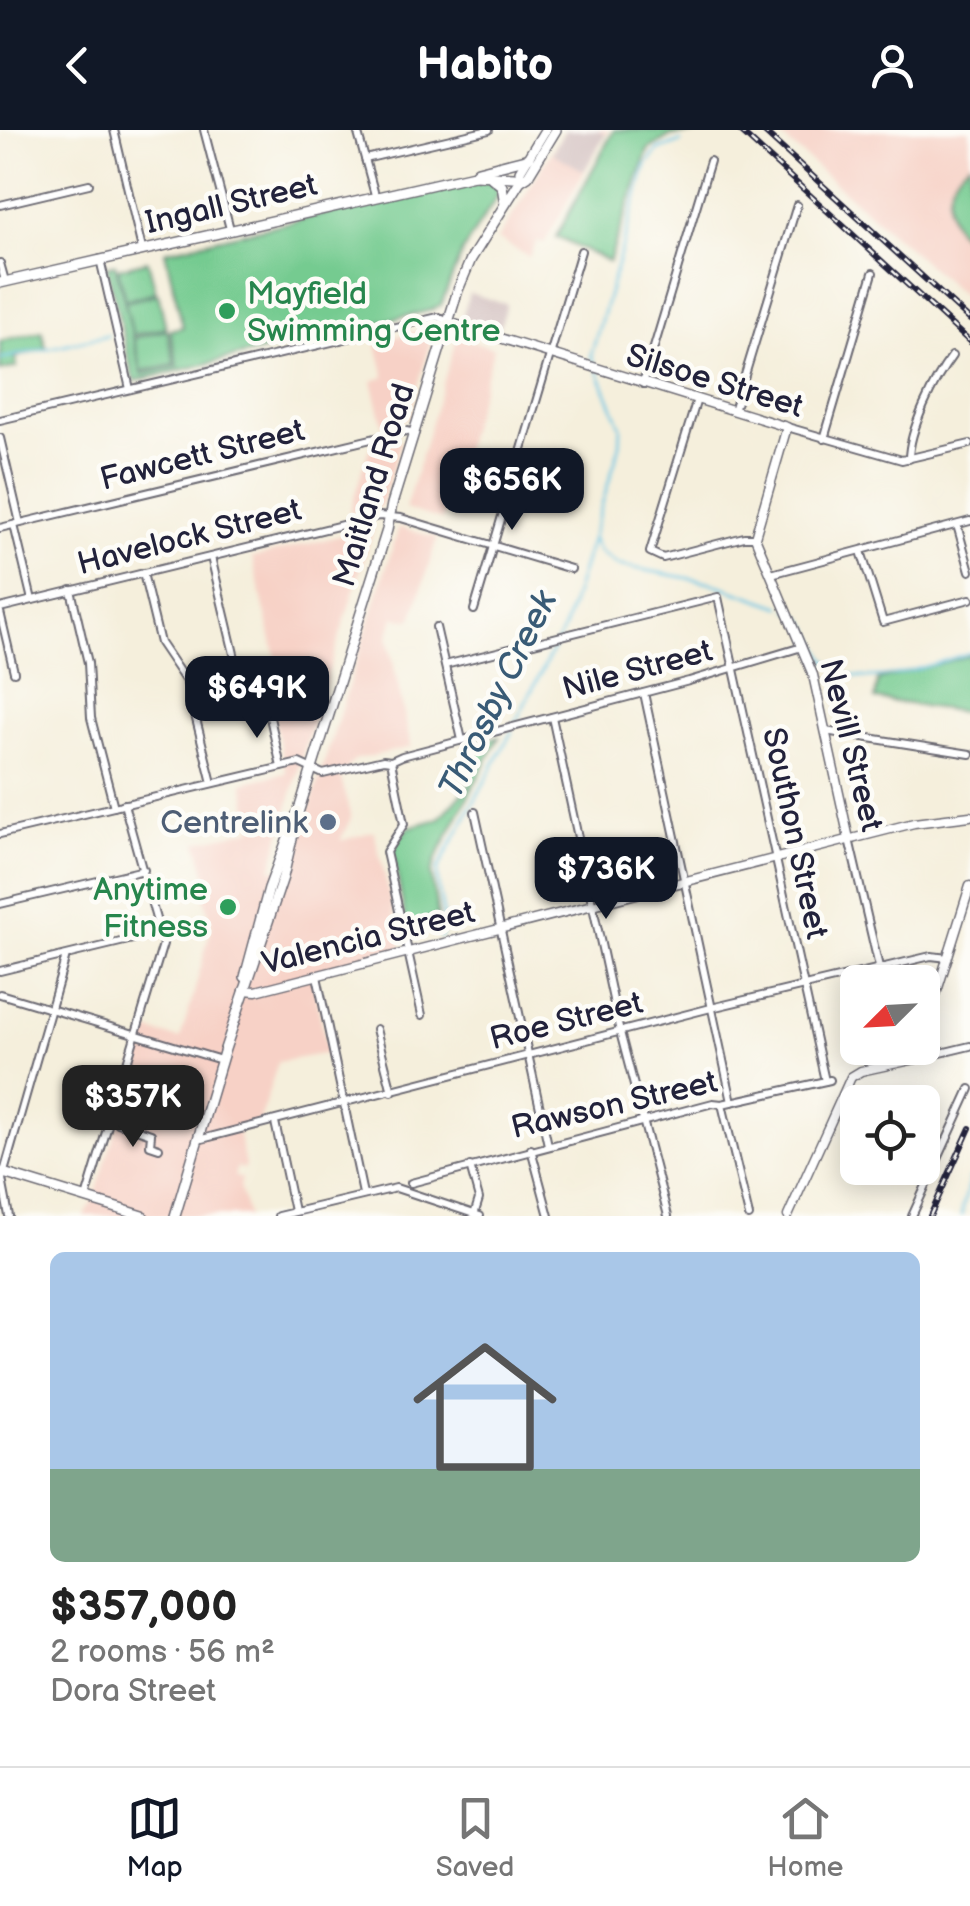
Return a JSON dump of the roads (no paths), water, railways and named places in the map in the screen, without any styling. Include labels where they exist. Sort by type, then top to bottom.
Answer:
[{"type":"main road","name":"Maitland Road","points":[[175,1216],[244,990],[269,888],[290,824],[298,813],[448,322],[471,259],[545,130]]},
{"type":"main road","name":"Maitland Road","points":[[516,179],[529,175],[556,130]]},
{"type":"main road","name":"Ingall Street","points":[[2,282],[478,171],[492,173],[529,158]]},
{"type":"main road","points":[[492,173],[509,172],[516,179]]},
{"type":"main road","points":[[492,173],[501,183],[505,204]]},
{"type":"main road","points":[[2,1172],[143,1216]]},
{"type":"street","points":[[114,130],[142,250]]},
{"type":"street","points":[[204,130],[230,229]]},
{"type":"street","points":[[357,130],[375,195]]},
{"type":"street","points":[[365,159],[489,130]]},
{"type":"street","points":[[643,384],[710,161]]},
{"type":"street","points":[[0,205],[88,184]]},
{"type":"street","points":[[734,411],[797,205]]},
{"type":"street","points":[[474,610],[580,251]]},
{"type":"street","points":[[100,259],[130,389]]},
{"type":"street","points":[[0,262],[2,282]]},
{"type":"street","points":[[824,439],[874,273]]},
{"type":"street","points":[[0,420],[438,317],[448,322]]},
{"type":"street","name":"Silsoe Street","points":[[448,322],[895,459],[970,444]]},
{"type":"street","points":[[909,459],[912,435],[952,356]]},
{"type":"street","points":[[697,399],[652,554],[663,558],[755,537],[787,428]]},
{"type":"street","name":"Fawcett Street","points":[[0,528],[388,434],[415,433]]},
{"type":"street","points":[[0,438],[32,600]]},
{"type":"street","name":"Havelock Street","points":[[0,610],[143,572],[375,517],[390,517]]},
{"type":"street","points":[[390,517],[570,569]]},
{"type":"street","points":[[771,574],[970,521]]},
{"type":"street","points":[[957,525],[970,571]]},
{"type":"street","name":"Nevill Street","points":[[755,537],[813,675],[879,965]]},
{"type":"street","points":[[861,551],[882,622],[970,600]]},
{"type":"street","points":[[211,556],[244,696],[267,704],[281,767]]},
{"type":"street","points":[[143,572],[160,643],[187,683],[212,784]]},
{"type":"street","points":[[71,590],[88,663],[91,718],[114,807]]},
{"type":"street","name":"Southon Street","points":[[445,665],[718,597],[803,985],[828,1080]]},
{"type":"street","points":[[0,610],[14,672]]},
{"type":"street","points":[[436,627],[462,740]]},
{"type":"street","name":"Nile Street","points":[[0,834],[299,762],[323,774],[391,761],[802,648]]},
{"type":"street","points":[[644,693],[732,1102]]},
{"type":"street","points":[[220,706],[248,699]]},
{"type":"street","points":[[552,717],[620,1032],[668,1216]]},
{"type":"street","points":[[825,731],[970,754]]},
{"type":"street","points":[[391,761],[404,824],[386,852],[422,1015]]},
{"type":"street","points":[[86,1198],[161,954],[162,932],[124,804]]},
{"type":"street","points":[[475,812],[548,1145]]},
{"type":"street","name":"Valencia Street","points":[[244,990],[256,992],[924,821],[970,816]]},
{"type":"street","points":[[0,904],[144,870]]},
{"type":"street","points":[[940,983],[970,886]]},
{"type":"street","points":[[0,971],[162,932]]},
{"type":"street","points":[[9,1216],[2,1172],[66,956]]},
{"type":"street","name":"Roe Street","points":[[888,965],[931,956],[948,958]]},
{"type":"street","points":[[317,976],[364,1194]]},
{"type":"street","name":"Roe Street","points":[[198,1140],[840,976]]},
{"type":"street","points":[[0,994],[221,1060]]},
{"type":"street","points":[[376,1028],[392,1092]]},
{"type":"street","points":[[940,1053],[970,1046]]},
{"type":"street","points":[[788,1216],[848,1080],[857,1073],[891,1065]]},
{"type":"street","name":"Rawson Street","points":[[412,1182],[713,1103],[828,1080]]},
{"type":"street","points":[[912,1216],[970,1089]]},
{"type":"street","points":[[722,1104],[749,1216]]},
{"type":"street","points":[[118,1122],[154,1132],[150,1145],[159,1148]]},
{"type":"street","points":[[275,1122],[294,1211]]},
{"type":"street","points":[[531,1150],[549,1216]]},
{"type":"street","points":[[278,1216],[390,1188],[476,1215],[479,1198],[470,1166]]},
{"type":"waterway","name":"Throsby Creek","points":[[595,364],[591,355],[646,165],[658,150],[681,142]]},
{"type":"waterway","points":[[0,359],[108,335]]},
{"type":"waterway","name":"Throsby Creek","points":[[515,723],[565,626],[620,445],[621,427],[598,371]]},
{"type":"waterway","points":[[593,539],[598,551],[617,565],[709,582],[781,607]]},
{"type":"waterway","points":[[789,610],[805,622],[833,666],[849,675],[889,676],[970,653]]},
{"type":"waterway","name":"Throsby Creek","points":[[440,938],[444,922],[438,869],[512,731]]},
{"type":"waterway","points":[[961,1216],[970,1178]]},
{"type":"railway","points":[[739,130],[970,342]]},
{"type":"railway","points":[[762,130],[970,320]]},
{"type":"railway","points":[[930,1216],[970,1128]]},
{"type":"place","name":"Mayfield Swimming Centre","points":[[227,311]]},
{"type":"place","name":"Centrelink","points":[[328,822]]},
{"type":"place","name":"Anytime Fitness","points":[[228,907]]}]
